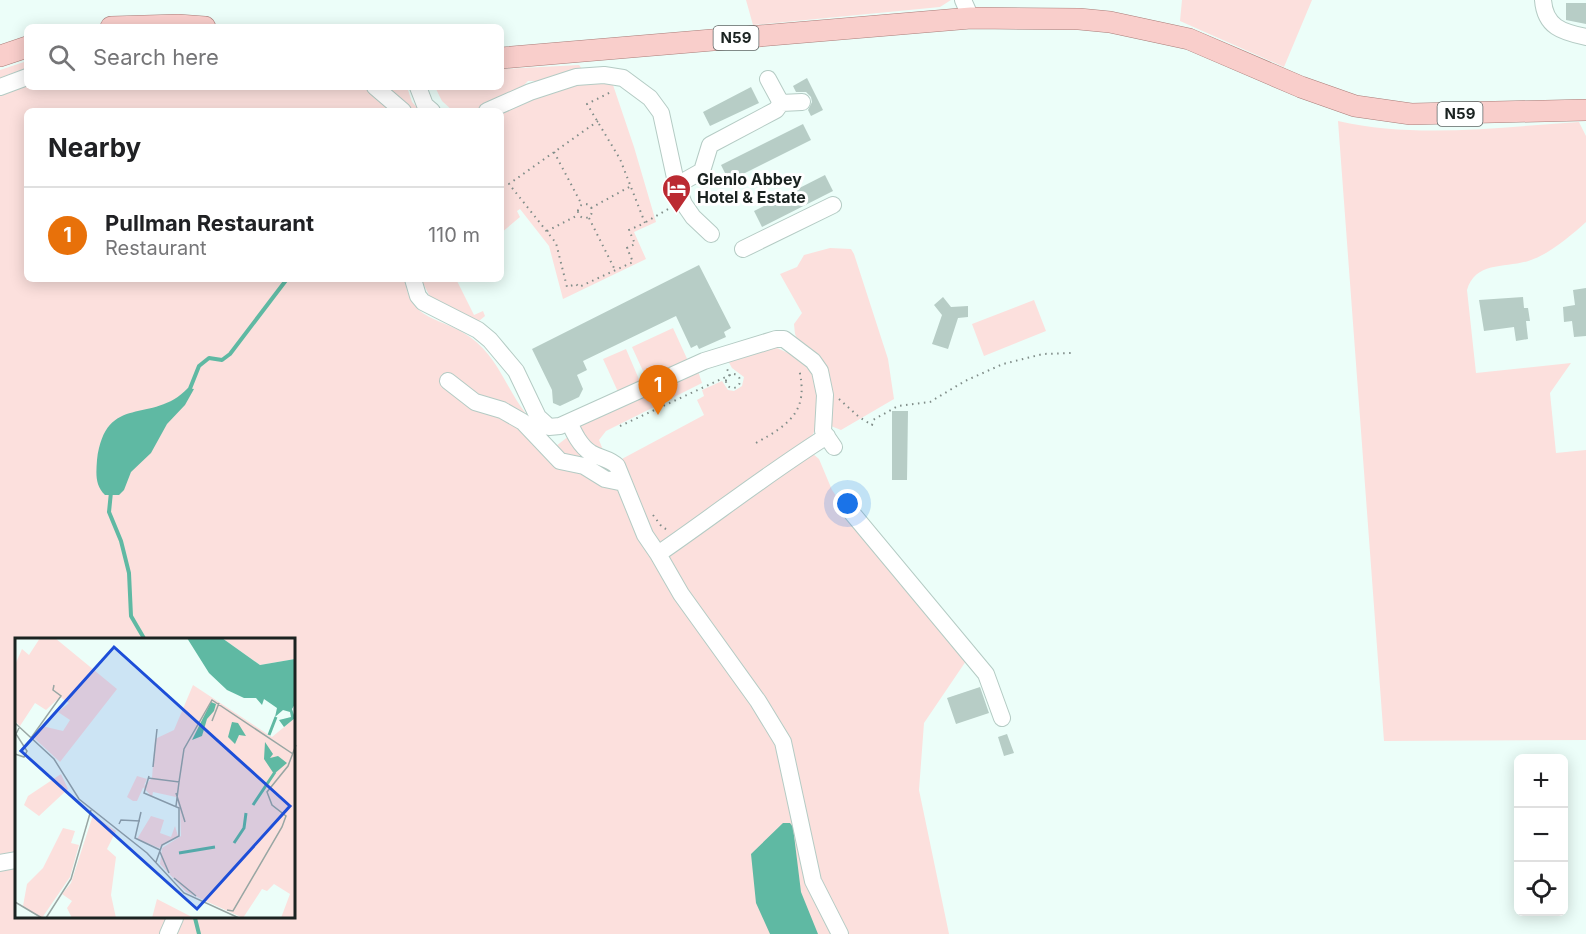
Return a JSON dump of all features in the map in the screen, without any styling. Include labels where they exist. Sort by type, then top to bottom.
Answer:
[{"type":"main road","name":"N59","points":[[504,58],[967,9],[1079,19],[1145,28],[1189,39],[1325,97],[1379,110],[1465,114],[1586,110]]},
{"type":"main road","points":[[0,56],[24,48]]},
{"type":"street","points":[[1543,0],[1544,12],[1552,25],[1566,33],[1586,37]]},
{"type":"street","points":[[495,108],[530,92],[576,77],[604,75],[627,80],[650,98],[661,113],[683,202],[693,217],[711,234]]},
{"type":"street","points":[[0,87],[24,78]]},
{"type":"street","points":[[768,79],[781,104]]},
{"type":"street","points":[[378,90],[400,108]]},
{"type":"street","points":[[419,90],[428,108]]},
{"type":"street","points":[[677,185],[702,171],[710,145],[776,110],[781,104],[802,102]]},
{"type":"street","points":[[743,249],[833,205]]},
{"type":"street","points":[[414,282],[418,296],[423,302],[478,330],[501,352],[516,371],[543,424],[560,426],[704,361],[776,339],[784,339],[813,361],[820,371],[825,395],[823,431],[830,441],[775,469],[718,514],[658,554]]},
{"type":"street","points":[[448,381],[475,402],[502,410],[523,422],[560,461],[584,466],[605,479],[624,483]]},
{"type":"street","points":[[568,422],[583,446],[591,453],[611,459],[617,466],[645,535],[681,594],[758,701],[783,742],[813,881],[840,934]]},
{"type":"street","points":[[852,513],[986,674],[1002,718]]},
{"type":"street","points":[[0,863],[15,860]]},
{"type":"street","points":[[168,934],[176,919]]},
{"type":"path","points":[[627,80],[622,86],[587,104],[620,159],[645,223]]},
{"type":"path","points":[[598,122],[509,184],[556,243],[567,287],[576,284],[579,287],[633,262],[627,248],[635,244],[629,230],[683,202]]},
{"type":"path","points":[[554,152],[582,205],[591,208],[631,186]]},
{"type":"path","points":[[547,231],[578,214],[582,205]]},
{"type":"path","points":[[588,218],[592,212],[591,208]]},
{"type":"path","points":[[578,214],[582,218],[588,218]]},
{"type":"path","points":[[588,218],[615,270]]},
{"type":"path","points":[[756,443],[786,424],[802,402],[800,372],[792,346]]},
{"type":"path","points":[[872,425],[873,420],[887,411],[898,406],[930,402],[964,381],[1003,364],[1042,354],[1072,353]]},
{"type":"path","points":[[620,426],[729,375],[736,374],[740,378],[741,382],[736,388],[728,385],[726,381],[729,375],[722,355]]},
{"type":"path","points":[[651,510],[662,527],[689,533]]},
{"type":"shaded area","points":[[746,0],[951,0],[940,7],[753,25]]},
{"type":"shaded area","points":[[1182,0],[1312,0],[1284,67],[1180,21]]},
{"type":"shaded area","points":[[24,62],[24,90],[408,90],[412,102],[417,108],[24,108],[24,282],[406,282],[408,293],[420,311],[460,331],[480,345],[495,364],[527,415],[556,446],[569,436],[597,464],[605,468],[704,415],[697,400],[704,396],[702,390],[722,381],[728,390],[734,391],[742,386],[744,377],[732,368],[727,359],[775,347],[805,361],[818,383],[817,426],[811,438],[812,453],[819,459],[832,490],[853,520],[966,661],[924,723],[919,790],[949,934],[0,934],[0,70]]},
{"type":"shaded area","points":[[579,65],[583,70],[538,81],[528,81],[519,90],[479,108],[450,108],[442,101],[436,90],[504,90],[504,69]]},
{"type":"shaded area","points":[[602,81],[613,85],[656,222],[634,232],[646,259],[563,299],[549,246],[520,209],[517,211],[520,217],[504,230],[504,112],[565,86]]},
{"type":"shaded area","points":[[1338,121],[1428,131],[1579,122],[1586,136],[1586,222],[1560,244],[1538,257],[1522,263],[1493,267],[1477,274],[1471,280],[1467,290],[1476,373],[1571,363],[1550,393],[1556,453],[1586,450],[1586,740],[1384,741]]},
{"type":"shaded area","points":[[830,248],[851,249],[854,254],[888,359],[894,399],[841,430],[831,426],[828,409],[795,334],[794,324],[802,313],[780,274],[797,267],[804,255]]},
{"type":"shaded area","points":[[422,282],[458,282],[474,315],[483,311],[485,316],[479,321],[473,320],[431,299]]},
{"type":"shaded area","points":[[1034,300],[1046,331],[984,356],[972,324]]},
{"type":"shaded area","points":[[673,328],[689,363],[648,382],[632,347]]},
{"type":"shaded area","points":[[626,349],[641,384],[619,394],[603,359]]},
{"type":"shaded area","points":[[698,371],[702,383],[606,431],[599,440],[603,450],[597,451],[578,426]]},
{"type":"shaded area","points":[[188,388],[194,389],[185,405],[167,424],[151,453],[131,472],[124,490],[119,495],[105,495],[96,475],[97,460],[102,439],[110,425],[120,417],[132,412],[160,406]]},
{"type":"shaded area","points":[[783,823],[790,823],[793,827],[801,892],[818,934],[770,934],[756,903],[751,854]]},
{"type":"building","points":[[1566,3],[1586,3],[1586,24],[1566,20]]},
{"type":"building","points":[[807,78],[823,110],[811,116],[808,110],[812,102],[811,97],[806,92],[796,92],[793,86]]},
{"type":"building","points":[[751,87],[759,103],[710,126],[703,112]]},
{"type":"building","points":[[803,124],[811,140],[729,181],[721,165]]},
{"type":"building","points":[[825,175],[833,191],[762,227],[754,211]]},
{"type":"building","points":[[699,265],[731,328],[724,332],[726,337],[699,349],[697,345],[691,348],[676,316],[583,361],[587,370],[577,375],[583,389],[579,397],[560,406],[553,403],[552,390],[532,349]]},
{"type":"building","points":[[1586,288],[1586,336],[1574,337],[1572,321],[1564,322],[1563,307],[1575,305],[1573,290]]},
{"type":"building","points":[[943,297],[951,307],[968,306],[968,317],[958,318],[948,349],[932,344],[942,315],[934,305]]},
{"type":"building","points":[[1523,297],[1524,308],[1528,308],[1530,321],[1526,321],[1528,339],[1516,341],[1514,327],[1484,331],[1479,300]]},
{"type":"building","points":[[892,411],[908,411],[907,480],[892,480]]},
{"type":"building","points":[[980,687],[989,713],[956,724],[947,698]]},
{"type":"building","points":[[1007,734],[1014,753],[1004,756],[998,737]]},
{"type":"waterway","points":[[189,391],[199,366],[209,358],[222,360],[230,354],[285,282]]},
{"type":"waterway","points":[[111,492],[109,512],[121,541],[129,573],[131,616],[144,638]]},
{"type":"waterway","points":[[195,919],[199,934]]},
{"type":"place","name":"Glenlo Abbey Hotel & Estate","points":[[676,214]]},
{"type":"place","name":"Pullman Restaurant","points":[[658,415]]}]
